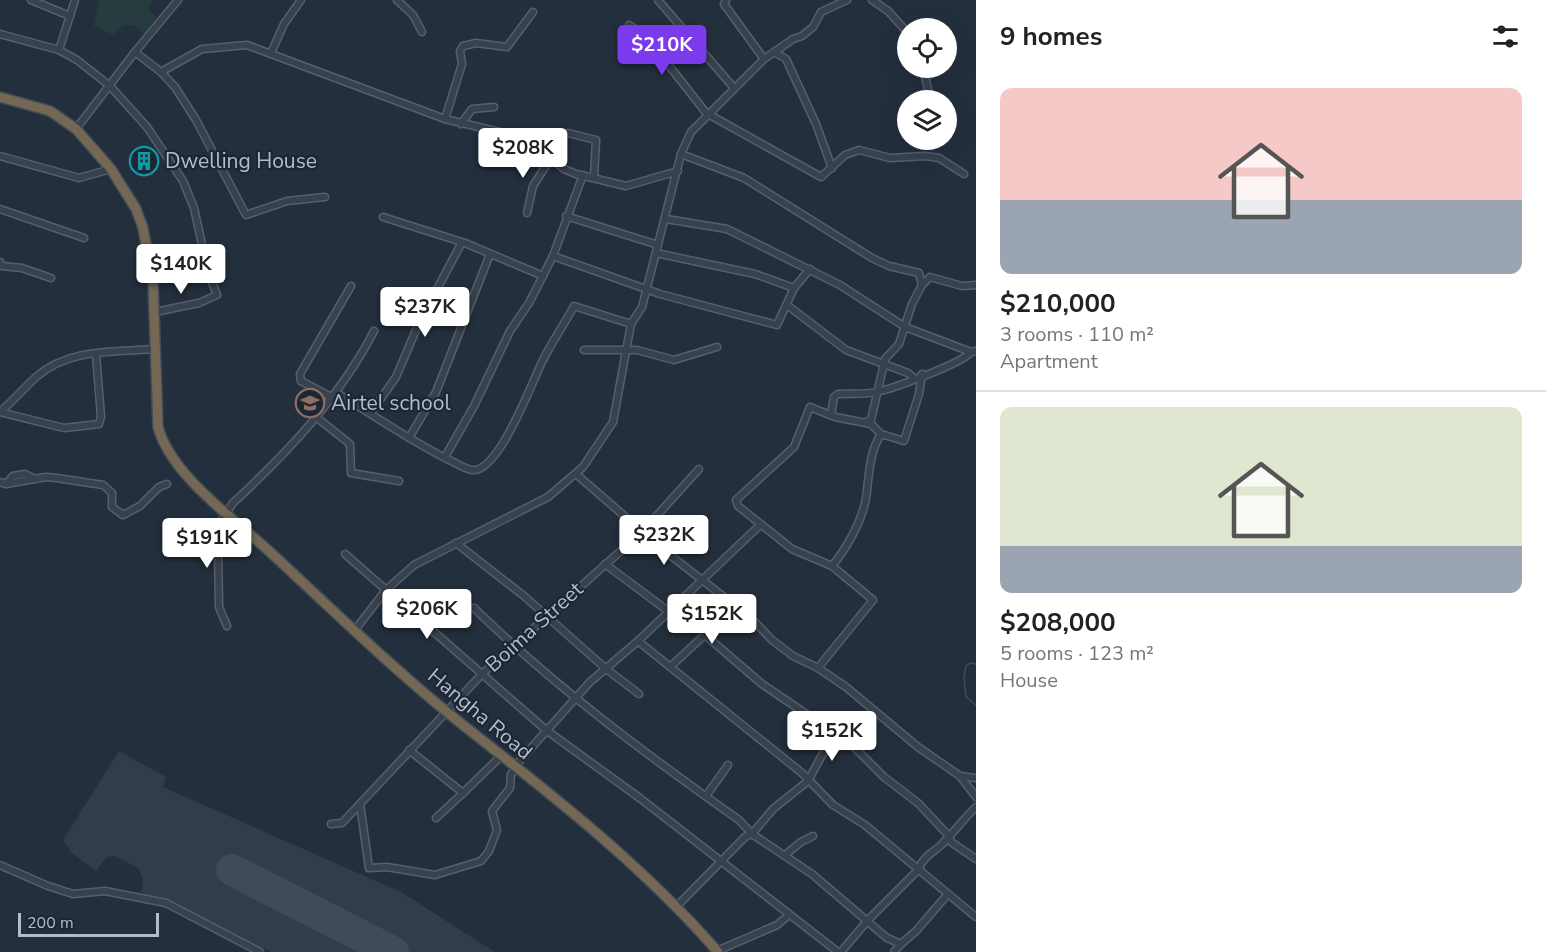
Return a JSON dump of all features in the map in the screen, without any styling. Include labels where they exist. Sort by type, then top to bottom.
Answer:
[{"type":"highway","name":"Hangha Road","points":[[0,97],[50,111],[76,129],[111,169],[129,194],[143,228],[153,282],[158,427],[161,440],[192,480],[354,631],[501,756],[632,862],[677,906],[717,952]]},
{"type":"street","points":[[31,0],[70,16]]},
{"type":"street","points":[[59,50],[75,0]]},
{"type":"street","points":[[76,129],[178,0]]},
{"type":"street","points":[[271,53],[284,24],[301,0]]},
{"type":"street","points":[[397,0],[413,15],[422,32]]},
{"type":"street","points":[[658,0],[734,88]]},
{"type":"street","points":[[717,0],[725,2],[764,59]]},
{"type":"street","points":[[354,631],[386,590],[414,565],[548,497],[576,474],[614,422],[631,324],[642,307],[681,154],[691,132],[764,59],[813,27],[821,12],[847,0]]},
{"type":"street","points":[[872,0],[888,11],[897,21]]},
{"type":"street","points":[[445,119],[462,64],[460,51],[463,46],[476,43],[507,47],[533,12]]},
{"type":"street","points":[[629,26],[654,42],[663,58],[707,114],[818,176],[832,168],[850,151],[859,150],[890,158],[925,156],[939,158],[964,174]]},
{"type":"street","points":[[0,34],[59,50],[77,60],[110,86],[147,127],[178,172],[194,208],[208,272],[217,291],[213,299],[155,312]]},
{"type":"street","points":[[161,72],[192,52],[210,47],[240,44],[271,53],[445,119],[525,138],[570,172],[583,176],[633,186],[678,171]]},
{"type":"street","points":[[135,52],[161,72],[175,87],[196,120],[246,215],[287,201],[325,196]]},
{"type":"street","points":[[776,53],[786,59],[816,124],[832,168]]},
{"type":"street","points":[[925,78],[928,89]]},
{"type":"street","points":[[461,124],[472,110],[494,107]]},
{"type":"street","points":[[568,133],[596,140],[594,177]]},
{"type":"street","points":[[681,154],[744,178],[856,250],[889,266],[919,273],[922,285]]},
{"type":"street","points":[[0,156],[79,178],[111,169]]},
{"type":"street","points":[[527,213],[533,186],[551,158]]},
{"type":"street","points":[[445,457],[474,406],[510,331],[553,256],[566,216],[583,176]]},
{"type":"street","points":[[0,209],[84,238]]},
{"type":"street","points":[[566,216],[658,245]]},
{"type":"street","points":[[383,217],[490,254],[543,276]]},
{"type":"street","points":[[666,219],[728,229],[810,269],[905,327],[974,351]]},
{"type":"street","points":[[371,413],[388,392],[419,323],[462,244]]},
{"type":"street","points":[[656,253],[755,274],[794,288]]},
{"type":"street","points":[[409,438],[436,393],[490,254]]},
{"type":"street","points":[[553,256],[681,301],[777,325],[794,288],[810,269]]},
{"type":"street","points":[[0,261],[2,266],[22,268],[51,278]]},
{"type":"street","points":[[866,422],[871,420],[884,364],[890,350],[899,344],[922,285],[930,277],[962,286],[976,285]]},
{"type":"street","points":[[351,285],[300,374],[301,381],[371,413],[409,438],[472,470],[484,467],[512,427],[542,361],[574,306],[631,324]]},
{"type":"street","points":[[787,305],[846,350],[911,374],[915,379]]},
{"type":"street","points":[[227,627],[219,607],[218,544],[221,521],[335,395],[354,369],[374,331]]},
{"type":"street","points":[[584,350],[626,349],[674,360],[717,346]]},
{"type":"street","points":[[0,412],[35,377],[70,357],[156,350]]},
{"type":"street","points":[[831,415],[834,397],[838,394],[877,392],[915,379],[922,374],[932,373],[959,361],[974,351]]},
{"type":"street","points":[[0,412],[64,428],[99,424],[101,417],[96,354]]},
{"type":"street","points":[[818,668],[873,600],[832,566],[792,549],[738,506],[736,500],[794,447],[807,409],[810,407],[831,415],[866,422],[877,427],[881,434],[904,441],[920,394],[922,374]]},
{"type":"street","points":[[316,417],[350,444],[351,473],[399,481]]},
{"type":"street","points":[[832,566],[860,519],[866,498],[868,475],[881,434]]},
{"type":"street","name":"Boima Street","points":[[331,824],[342,823],[482,675],[642,532],[699,469]]},
{"type":"street","points":[[576,474],[642,532],[736,606],[793,656],[818,668],[864,701],[918,747],[960,776],[976,796]]},
{"type":"street","points":[[3,483],[57,478],[103,485],[112,493],[112,507],[123,515],[141,506],[159,487],[167,484]]},
{"type":"street","points":[[360,804],[369,868],[387,867],[429,875],[474,864],[485,857],[497,830],[492,811],[510,788],[511,774],[546,730],[605,668],[638,641],[760,525]]},
{"type":"street","points":[[456,543],[524,596],[605,668],[639,694]]},
{"type":"street","points":[[345,554],[546,730],[839,952],[918,870],[921,861],[942,844],[976,807]]},
{"type":"street","points":[[605,564],[668,611]]},
{"type":"street","points":[[671,666],[736,606]]},
{"type":"street","points":[[474,608],[513,646],[575,698],[706,796],[752,834],[785,855],[868,920],[886,938],[901,944]]},
{"type":"street","points":[[705,635],[762,684],[839,736],[912,797],[948,835],[951,842],[976,859]]},
{"type":"street","points":[[638,641],[748,728],[833,805],[865,825],[976,917]]},
{"type":"street","points":[[677,906],[745,837],[752,834],[773,809],[808,781],[822,755],[839,736]]},
{"type":"street","points":[[409,750],[463,793]]},
{"type":"street","points":[[436,818],[501,756]]},
{"type":"street","points":[[706,796],[728,765]]},
{"type":"street","points":[[960,776],[976,778]]},
{"type":"street","points":[[785,855],[813,836]]},
{"type":"street","points":[[0,865],[73,894],[105,891],[166,903],[260,952]]},
{"type":"street","points":[[894,952],[916,931],[947,895]]},
{"type":"street","points":[[717,952],[743,938],[777,925],[789,915]]},
{"type":"shaded area","points":[[119,751],[166,777],[163,787],[401,892],[495,952],[271,952],[176,904],[142,893],[143,879],[138,868],[115,856],[107,857],[96,871],[71,852],[63,840]]},
{"type":"green space","points":[[99,0],[153,0],[148,8],[156,18],[144,34],[134,25],[123,25],[114,35],[94,26]]},
{"type":"waterway","points":[[976,664],[970,663],[966,666],[964,677],[966,697],[976,705]]},
{"type":"runway","points":[[232,870],[393,952]]},
{"type":"place","name":"Dwelling House","points":[[144,161]]},
{"type":"place","name":"Airtel school","points":[[310,403]]}]
